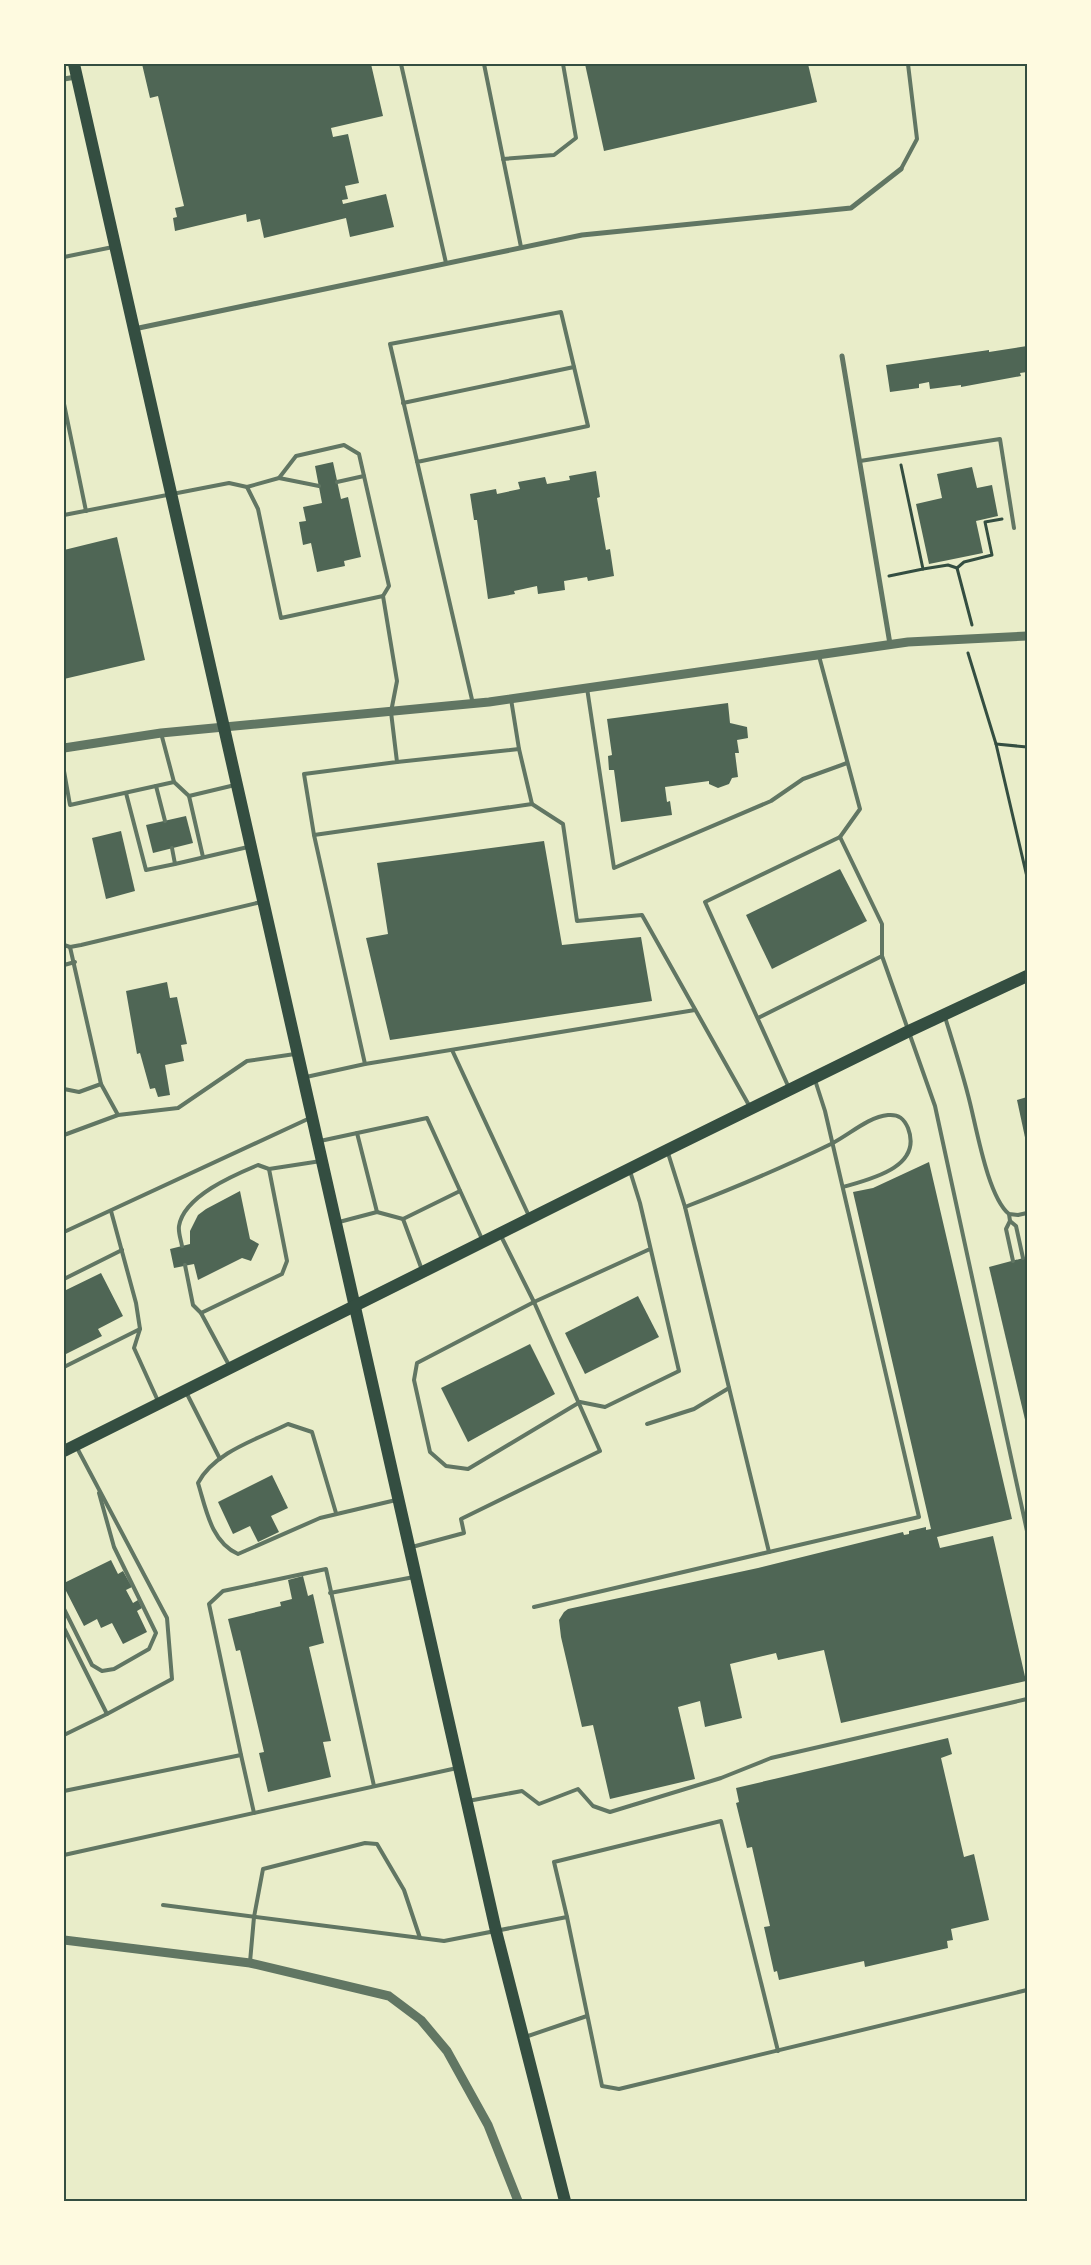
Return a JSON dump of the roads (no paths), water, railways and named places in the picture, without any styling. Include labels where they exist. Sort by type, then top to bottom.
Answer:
[{"type":"main road","points":[[71,73],[115,247],[496,1931],[565,2201]]},
{"type":"main road","points":[[64,1451],[629,1169],[909,1031],[1027,976]]},
{"type":"street","points":[[133,329],[582,235],[851,208],[900,169]]},
{"type":"street","points":[[842,356],[890,644]]},
{"type":"street","points":[[64,748],[161,733],[473,704],[890,644],[975,637],[1027,636]]},
{"type":"street","points":[[64,1940],[250,1963],[389,1996],[421,2020],[447,2051],[488,2125],[518,2201]]},
{"type":"lane","points":[[401,64],[446,263]]},
{"type":"lane","points":[[484,64],[521,247]]},
{"type":"lane","points":[[503,160],[554,155],[576,138],[563,64]]},
{"type":"lane","points":[[900,169],[917,139],[908,64]]},
{"type":"lane","points":[[64,257],[115,247]]},
{"type":"lane","points":[[417,462],[588,426],[561,312],[390,344],[403,403],[473,704]]},
{"type":"lane","points":[[403,403],[574,367]]},
{"type":"lane","points":[[64,404],[86,511]]},
{"type":"lane","points":[[860,461],[1000,439],[1014,528]]},
{"type":"lane","points":[[279,478],[296,456],[344,445],[359,454],[389,586],[383,596],[396,681],[391,712],[397,762]]},
{"type":"lane","points":[[337,482],[364,476]]},
{"type":"lane","points":[[64,515],[229,483],[247,487],[279,478],[319,486]]},
{"type":"lane","points":[[247,487],[258,509],[281,618],[383,596]]},
{"type":"lane","points":[[790,1090],[705,902],[840,836],[860,809],[818,655]]},
{"type":"lane","points":[[588,688],[614,868],[772,801],[803,779],[848,762]]},
{"type":"lane","points":[[511,699],[519,749],[532,804]]},
{"type":"lane","points":[[161,733],[174,782],[188,796],[203,857]]},
{"type":"lane","points":[[365,1064],[314,835],[304,774],[519,749]]},
{"type":"lane","points":[[64,771],[70,805],[174,782]]},
{"type":"lane","points":[[188,796],[236,785]]},
{"type":"lane","points":[[156,786],[165,821]]},
{"type":"lane","points":[[126,792],[146,870],[251,847]]},
{"type":"lane","points":[[314,835],[532,804],[563,824],[577,921],[642,915],[751,1109]]},
{"type":"lane","points":[[840,836],[882,924],[882,956],[935,1106],[1027,1531]]},
{"type":"lane","points":[[172,848],[176,864]]},
{"type":"lane","points":[[64,945],[70,947],[231,911],[263,901]]},
{"type":"lane","points":[[70,947],[75,962],[101,1084],[118,1115]]},
{"type":"lane","points":[[758,1018],[882,956]]},
{"type":"lane","points":[[64,965],[75,962]]},
{"type":"lane","points":[[303,1077],[365,1064],[695,1010]]},
{"type":"lane","points":[[944,1015],[968,1094],[983,1156],[998,1201],[1009,1214],[1010,1221],[1006,1229],[1013,1261]]},
{"type":"lane","points":[[452,1050],[531,1218]]},
{"type":"lane","points":[[64,1135],[118,1115],[178,1108],[247,1061],[298,1054]]},
{"type":"lane","points":[[534,1607],[919,1517],[843,1187],[831,1144],[825,1111],[814,1078]]},
{"type":"lane","points":[[64,1089],[79,1092],[101,1084]]},
{"type":"lane","points":[[685,1207],[831,1144],[877,1118],[889,1114],[899,1116],[904,1120],[909,1132],[910,1154],[901,1164],[869,1180],[843,1187]]},
{"type":"lane","points":[[64,1232],[312,1117]]},
{"type":"lane","points":[[318,1142],[427,1118],[484,1242]]},
{"type":"lane","points":[[357,1133],[377,1212]]},
{"type":"lane","points":[[668,1150],[685,1207],[769,1552]]},
{"type":"lane","points":[[182,1246],[179,1226],[186,1212],[201,1196],[231,1176],[258,1165],[269,1169],[322,1161]]},
{"type":"lane","points":[[201,1313],[282,1274],[288,1261],[269,1169]]},
{"type":"lane","points":[[629,1169],[650,1248],[680,1371],[605,1407],[580,1402],[468,1469],[446,1466],[430,1452],[414,1380],[417,1363],[534,1302],[650,1248]]},
{"type":"lane","points":[[336,1223],[377,1212],[403,1218],[460,1191]]},
{"type":"lane","points":[[111,1211],[136,1302],[140,1329],[134,1348],[159,1403]]},
{"type":"lane","points":[[1009,1214],[1027,1213]]},
{"type":"lane","points":[[403,1218],[422,1272]]},
{"type":"lane","points":[[1010,1221],[1016,1226],[1023,1258]]},
{"type":"lane","points":[[410,1547],[464,1533],[461,1518],[600,1451],[580,1402],[534,1302],[499,1234]]},
{"type":"lane","points":[[64,1279],[122,1250]]},
{"type":"lane","points":[[185,1266],[193,1305],[201,1313],[231,1368]]},
{"type":"lane","points":[[64,1367],[140,1329]]},
{"type":"lane","points":[[648,1424],[694,1409],[729,1388]]},
{"type":"lane","points":[[185,1390],[220,1459]]},
{"type":"lane","points":[[336,1513],[312,1432],[288,1424],[220,1459],[205,1470],[198,1483],[216,1537],[226,1548],[238,1554],[320,1518],[399,1499]]},
{"type":"lane","points":[[64,1736],[172,1679],[166,1618],[76,1445]]},
{"type":"lane","points":[[64,1609],[92,1665],[102,1671],[114,1669],[149,1650],[156,1633],[114,1547],[97,1486]]},
{"type":"lane","points":[[254,1813],[209,1604],[223,1591],[326,1569],[374,1786]]},
{"type":"lane","points":[[330,1593],[416,1577]]},
{"type":"lane","points":[[64,1632],[107,1714]]},
{"type":"lane","points":[[467,1801],[522,1792],[539,1804],[578,1790],[593,1806],[610,1812],[721,1778],[771,1758],[1027,1699]]},
{"type":"lane","points":[[64,1791],[241,1755]]},
{"type":"lane","points":[[64,1855],[459,1767]]},
{"type":"lane","points":[[778,2051],[721,1821],[554,1862],[602,2086],[619,2090],[1027,1990]]},
{"type":"lane","points":[[250,1963],[254,1917],[263,1869],[365,1843],[377,1844],[404,1890],[420,1938]]},
{"type":"lane","points":[[163,1905],[444,1941],[567,1918]]},
{"type":"lane","points":[[523,2038],[587,2016]]}]
